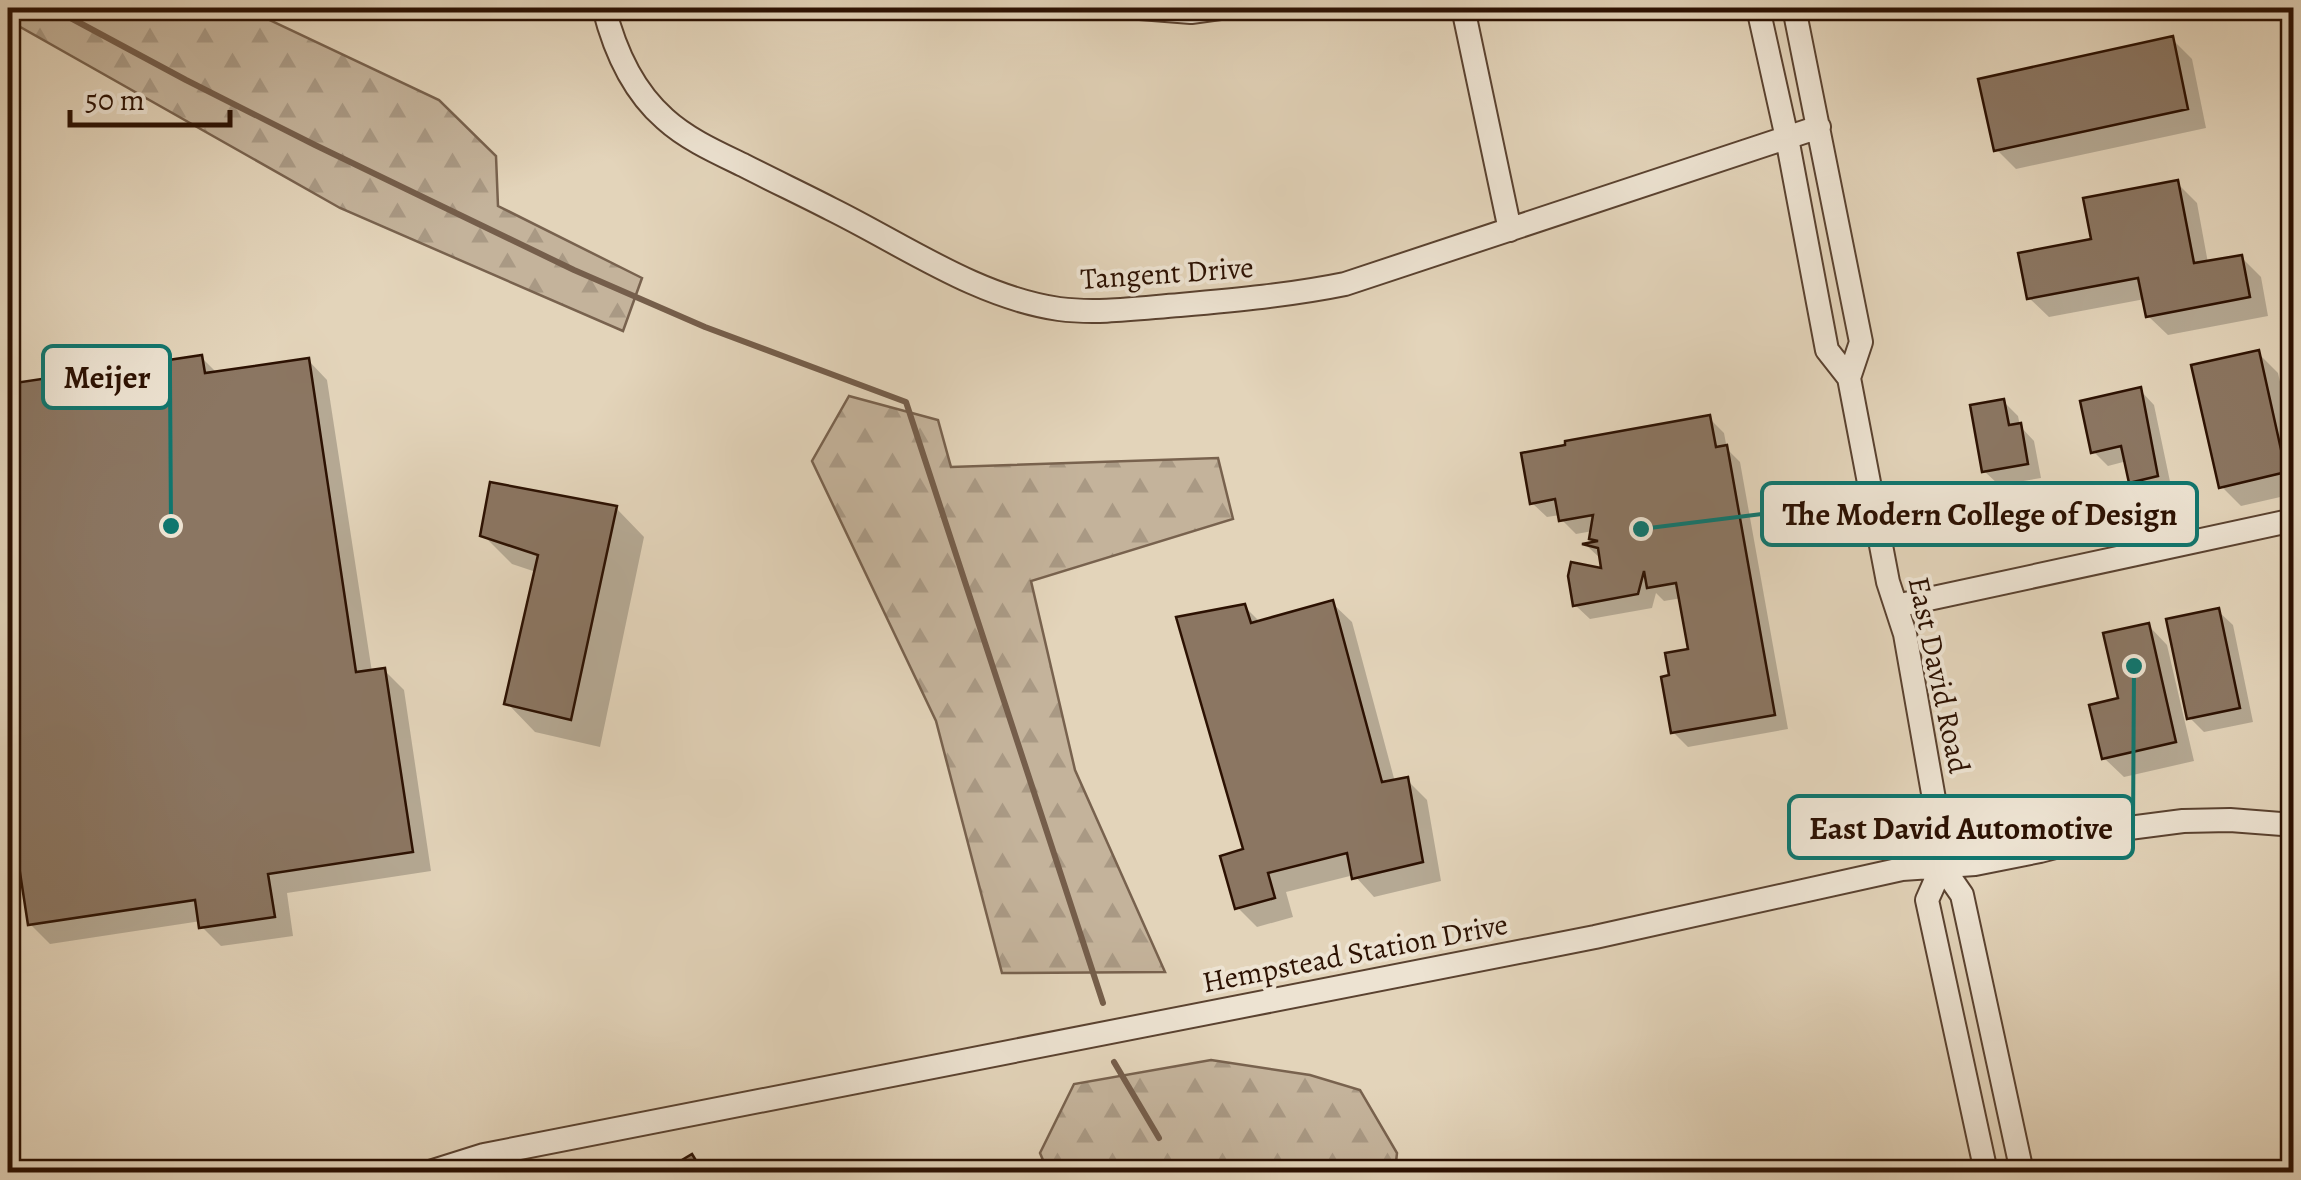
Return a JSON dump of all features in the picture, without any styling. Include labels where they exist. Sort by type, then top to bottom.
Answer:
[{"type":"street","name":"Tangent Drive","points":[[604,8],[626,68],[649,104],[700,144],[966,279],[1024,301],[1060,308],[1096,311],[1295,294],[1346,284],[1819,126]]},
{"type":"street","points":[[1140,8],[1191,12],[1220,8]]},
{"type":"street","points":[[1463,8],[1510,230]]},
{"type":"street","name":"East David Road","points":[[1758,8],[1827,350],[1850,378]]},
{"type":"street","name":"East David Road","points":[[1794,8],[1861,342],[1850,378],[1888,582],[1905,634],[1940,833],[1942,866],[1927,900],[1986,1172]]},
{"type":"street","points":[[1896,606],[2294,520]]},
{"type":"street","name":"Hempstead Station Drive","points":[[430,1172],[496,1152],[1559,944],[1902,870],[1975,864],[2129,828],[2183,821],[2294,825]]},
{"type":"street","name":"East David Road","points":[[1942,866],[1962,896],[2022,1172]]},
{"type":"green space","points":[[8,8],[244,8],[439,100],[496,156],[498,206],[642,278],[623,331],[340,208],[8,20]]},
{"type":"green space","points":[[849,396],[938,420],[951,467],[1218,458],[1233,519],[1031,581],[1075,770],[1165,972],[1002,973],[936,721],[812,461]]},
{"type":"green space","points":[[1211,1060],[1310,1075],[1360,1090],[1397,1153],[1395,1172],[1048,1172],[1040,1153],[1074,1084]]},
{"type":"building","points":[[2173,36],[2188,109],[1994,151],[1978,79]]},
{"type":"building","points":[[2178,180],[2194,263],[2242,255],[2250,297],[2146,317],[2138,278],[2027,299],[2018,253],[2091,239],[2083,198]]},
{"type":"building","points":[[2259,350],[2286,472],[2219,488],[2191,365]]},
{"type":"building","points":[[202,355],[205,373],[309,358],[356,672],[385,668],[413,852],[268,874],[275,917],[199,928],[195,900],[28,925],[8,794],[8,769],[14,768],[8,722],[8,384]]},
{"type":"building","points":[[2141,387],[2158,476],[2129,483],[2121,446],[2091,453],[2080,401]]},
{"type":"building","points":[[2004,399],[2009,425],[2021,423],[2028,464],[1982,472],[1970,405]]},
{"type":"building","points":[[1710,415],[1716,447],[1727,445],[1775,715],[1671,733],[1661,677],[1669,675],[1665,653],[1688,649],[1676,583],[1647,588],[1644,571],[1638,594],[1573,606],[1568,576],[1571,562],[1601,568],[1598,548],[1582,544],[1598,541],[1589,539],[1593,515],[1559,521],[1555,499],[1530,504],[1521,453],[1565,445],[1565,441]]},
{"type":"building","points":[[490,482],[617,506],[571,720],[504,704],[538,555],[480,536]]},
{"type":"building","points":[[1333,600],[1382,782],[1408,777],[1423,862],[1352,879],[1347,853],[1268,873],[1275,898],[1235,909],[1220,856],[1243,849],[1176,617],[1245,604],[1251,623]]},
{"type":"building","points":[[2219,608],[2240,708],[2187,719],[2166,619]]},
{"type":"building","points":[[2149,623],[2176,742],[2102,759],[2089,705],[2118,698],[2103,633]]},
{"type":"building","points":[[692,1154],[703,1172],[662,1172]]},
{"type":"waterway","points":[[52,8],[315,145],[574,270],[705,327],[906,402],[1103,1003]]},
{"type":"waterway","points":[[1114,1062],[1159,1138]]},
{"type":"place","name":"Meijer","points":[[171,526]]},
{"type":"place","name":"The Modern College of Design","points":[[1641,529]]},
{"type":"place","name":"East David Automotive","points":[[2134,666]]}]
